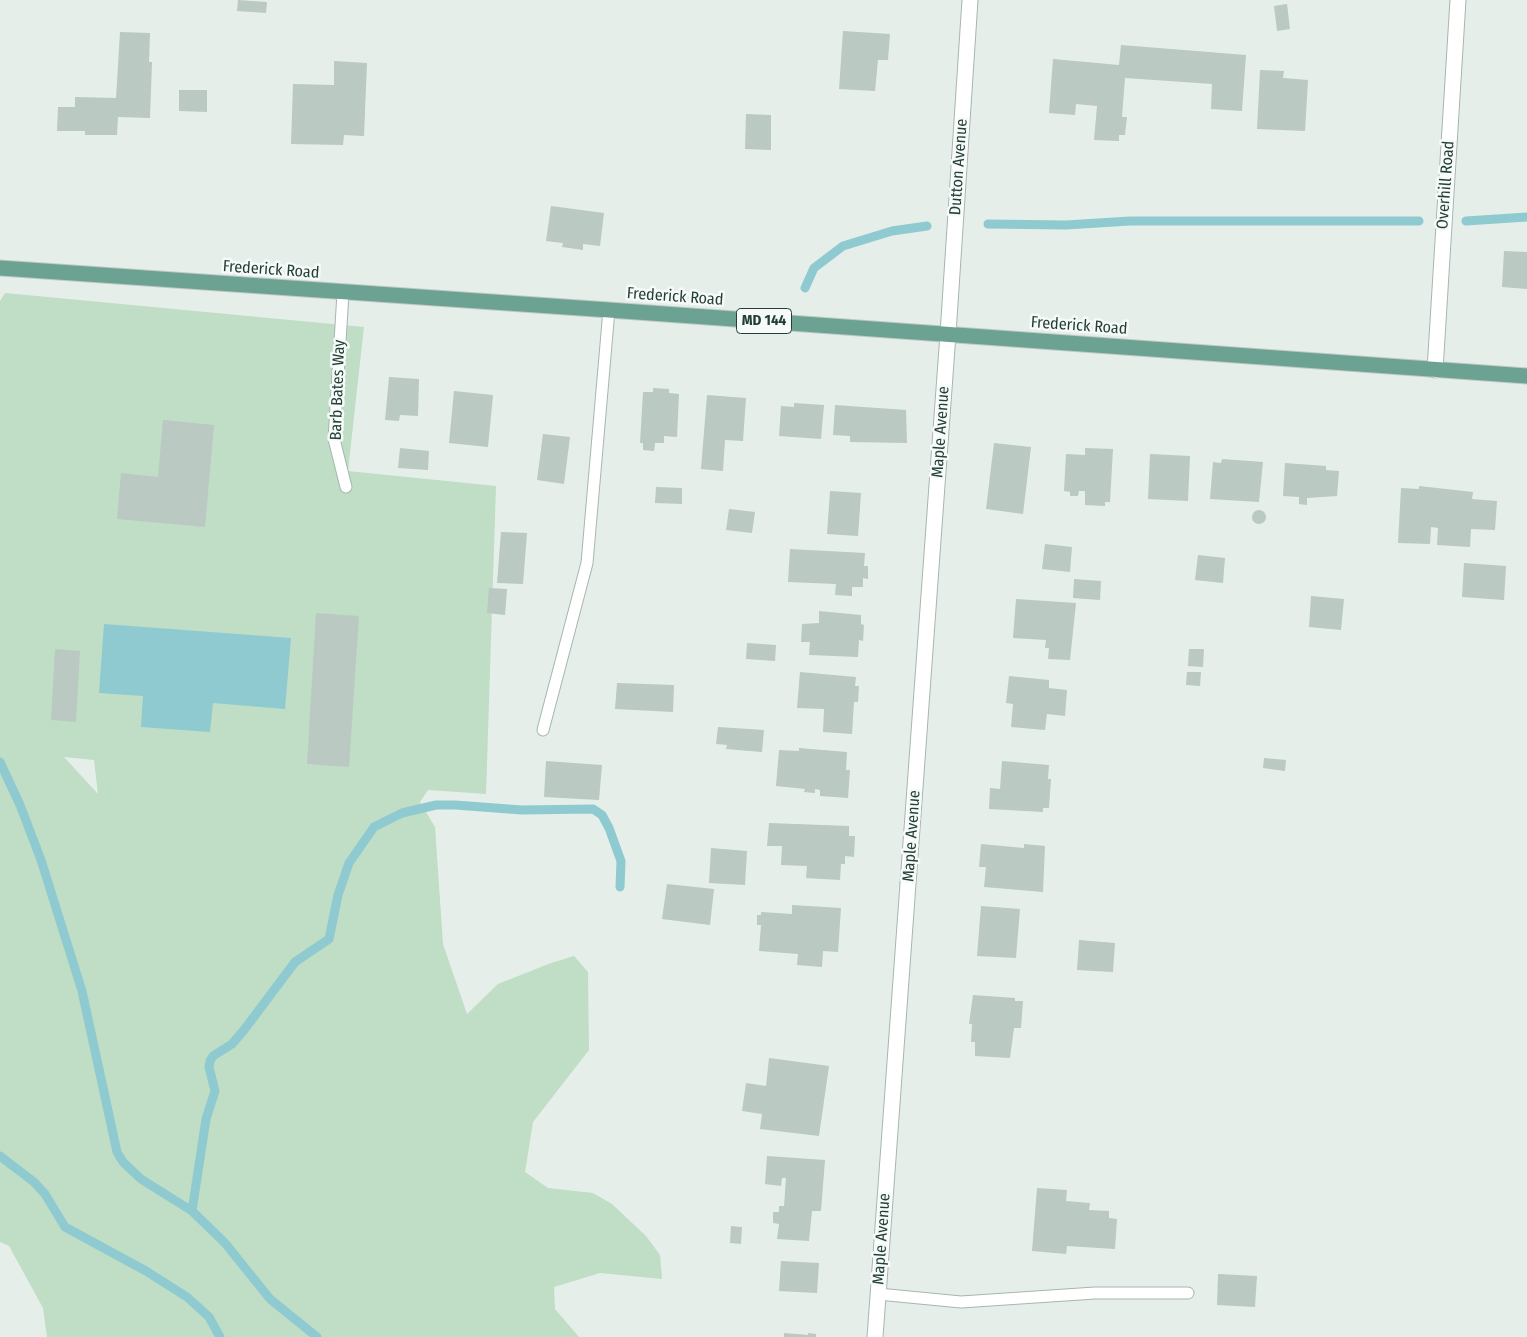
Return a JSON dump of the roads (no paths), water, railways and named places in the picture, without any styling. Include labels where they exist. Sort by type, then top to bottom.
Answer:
[{"type":"main road","name":"Frederick Road","points":[[0,268],[1527,376]]},
{"type":"street","name":"Dutton Avenue","points":[[948,334],[970,0]]},
{"type":"street","name":"Overhill Road","points":[[1435,370],[1458,0]]},
{"type":"street","name":"Maple Avenue","points":[[875,1337],[948,334]]},
{"type":"lane","name":"Barb Bates Way","points":[[343,293],[334,439],[346,487]]},
{"type":"lane","points":[[543,730],[587,563],[609,310]]},
{"type":"lane","points":[[878,1294],[961,1302],[1095,1293],[1188,1293]]},
{"type":"water","points":[[104,624],[291,638],[285,709],[213,703],[210,732],[141,727],[143,696],[99,693]]},
{"type":"waterway","points":[[1466,221],[1527,217]]},
{"type":"waterway","points":[[988,224],[1066,225],[1130,221],[1419,221]]},
{"type":"waterway","points":[[805,288],[814,268],[843,246],[892,231],[927,226]]},
{"type":"waterway","points":[[0,762],[20,805],[41,860],[82,991],[117,1152],[123,1162],[141,1179],[192,1211],[225,1243],[270,1299],[317,1337]]},
{"type":"waterway","points":[[192,1211],[206,1119],[215,1091],[209,1067],[210,1061],[213,1056],[232,1044],[295,962],[329,939],[338,895],[349,863],[374,827],[402,813],[436,805],[522,810],[593,809],[602,815],[609,828],[621,861],[620,887]]},
{"type":"waterway","points":[[0,1156],[34,1182],[45,1194],[65,1227],[146,1271],[187,1297],[209,1317],[220,1337]]}]
